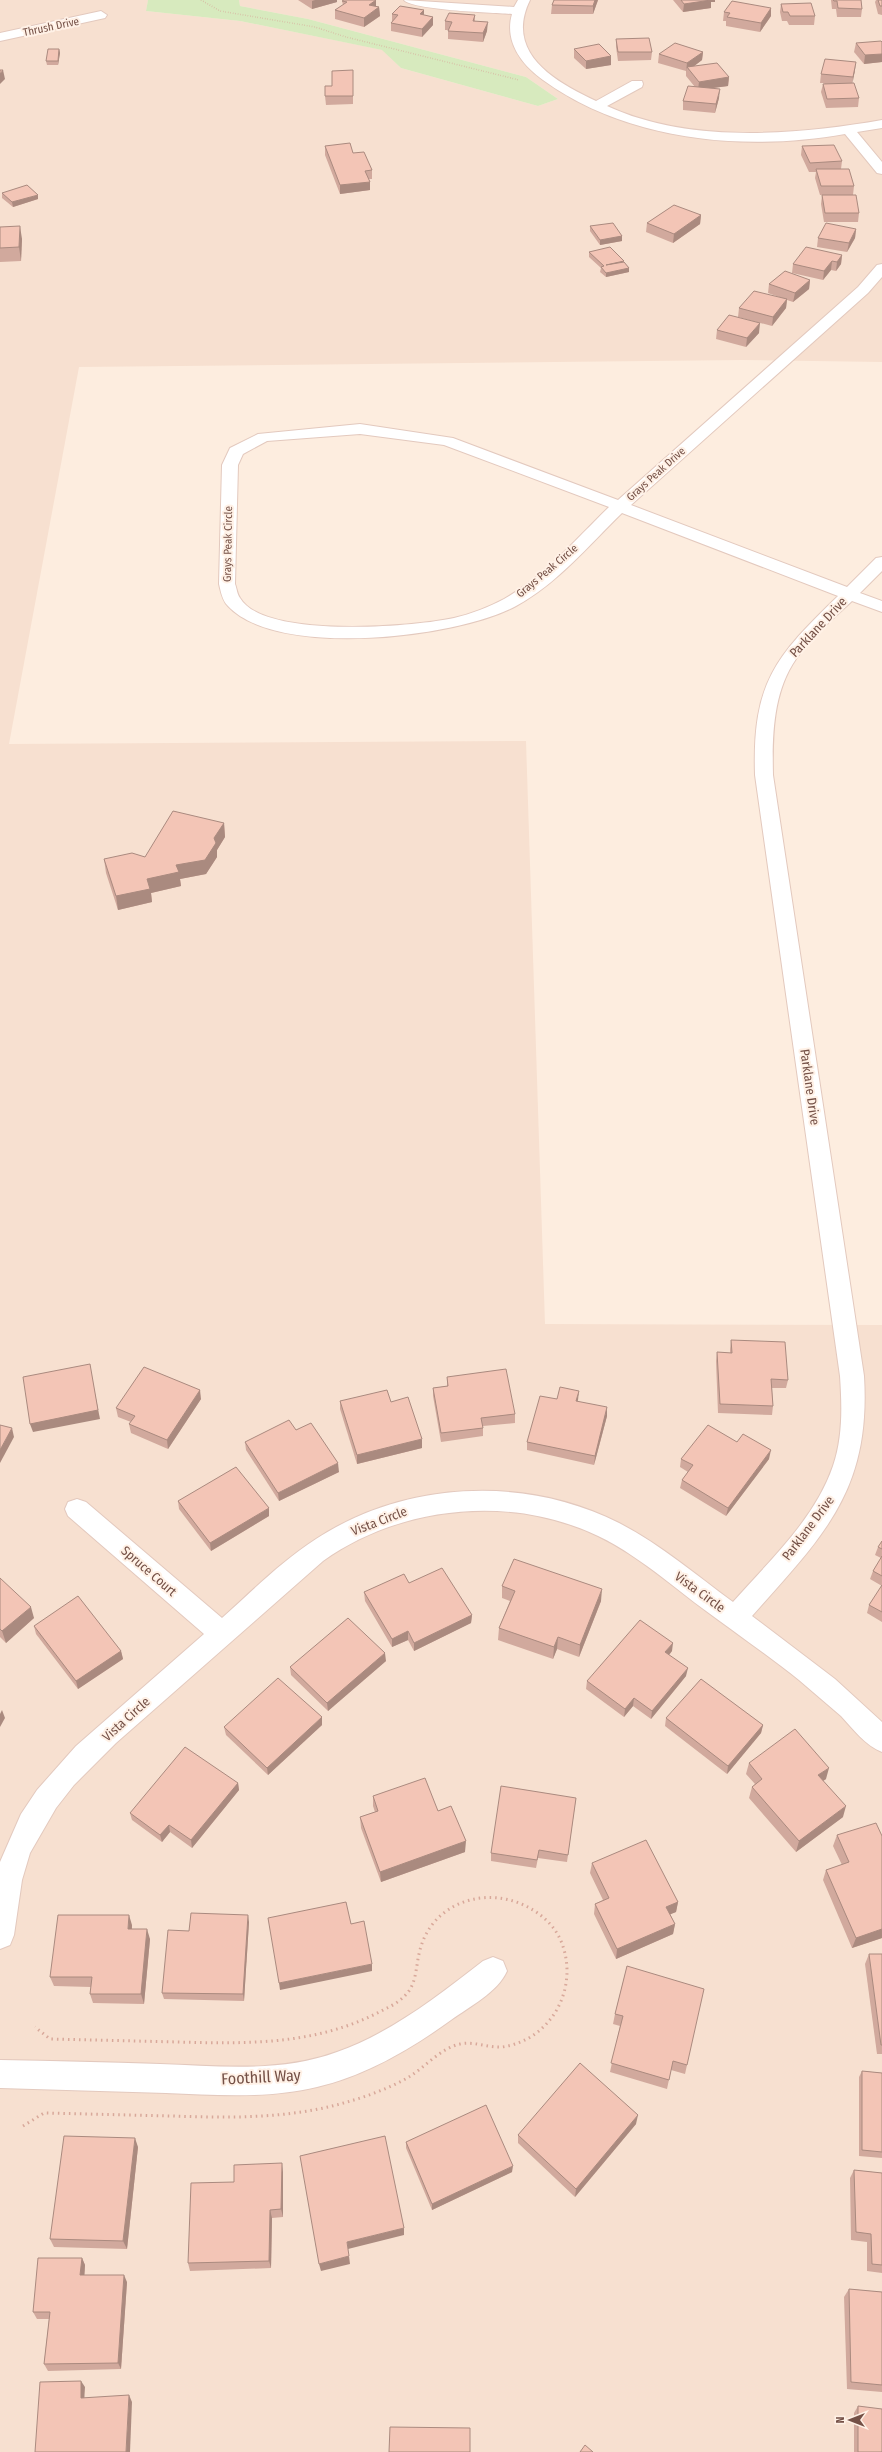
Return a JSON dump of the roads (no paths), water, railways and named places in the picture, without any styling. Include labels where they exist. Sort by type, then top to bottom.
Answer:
[{"type":"street","points":[[410,0],[444,6],[521,5],[516,34],[520,48],[528,60],[552,82],[596,107],[659,126],[726,136],[784,137],[849,131],[882,124]]},
{"type":"street","name":"Thrush Drive","points":[[0,37],[101,16]]},
{"type":"street","points":[[596,107],[636,84]]},
{"type":"street","points":[[849,131],[882,170]]},
{"type":"street","name":"Grays Peak Drive","points":[[882,268],[877,283],[620,506],[850,593],[882,607]]},
{"type":"street","name":"Grays Peak Circle","points":[[360,429],[447,441],[620,506],[542,579],[512,601],[482,615],[434,627],[361,633],[327,632],[285,626],[253,617],[241,610],[233,602],[227,584],[230,465],[236,451],[264,437],[360,429]]},
{"type":"street","name":"Parklane Drive","points":[[735,1617],[804,1537],[830,1501],[845,1466],[853,1428],[852,1376],[765,783],[762,746],[765,720],[773,689],[785,663],[801,642],[882,562]]},
{"type":"street","name":"Vista Circle","points":[[0,1935],[7,1888],[18,1849],[46,1801],[75,1766],[221,1633],[314,1554],[344,1535],[376,1521],[412,1509],[466,1500],[505,1501],[553,1509],[592,1522],[624,1539],[813,1674],[882,1740]]},
{"type":"street","name":"Spruce Court","points":[[78,1509],[221,1633]]},
{"type":"street","name":"Foothill Way","points":[[0,2074],[254,2081],[308,2075],[342,2065],[408,2034],[436,2016],[494,1971]]}]
